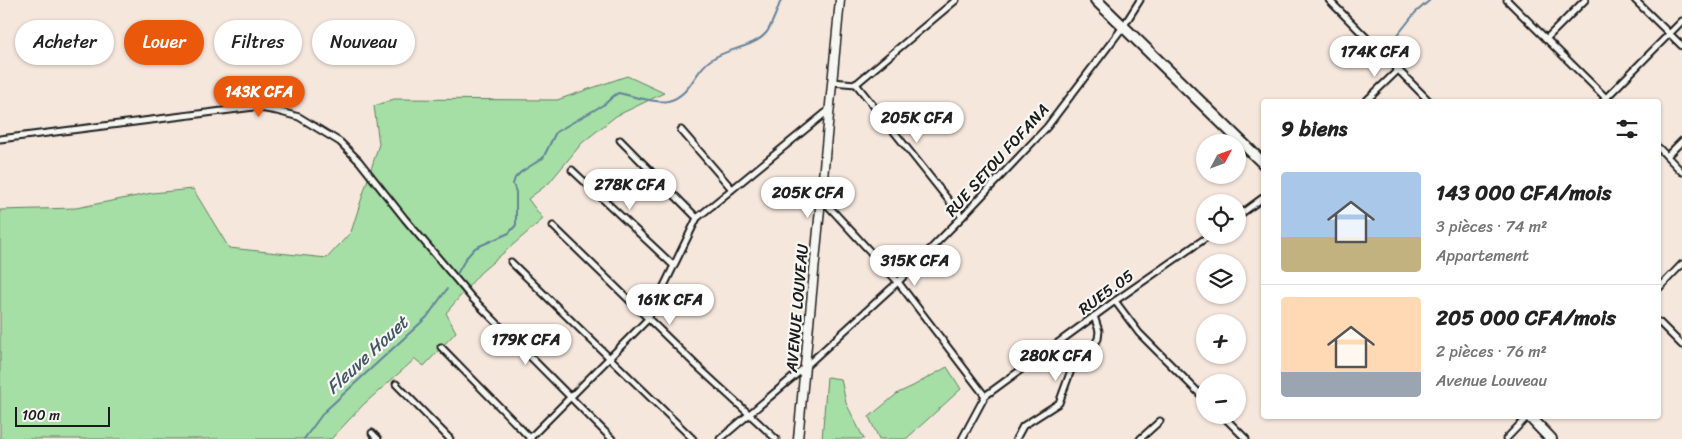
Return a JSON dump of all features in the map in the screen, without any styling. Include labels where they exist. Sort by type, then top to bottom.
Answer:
[{"type":"highway","points":[[1096,0],[1261,161]]},
{"type":"highway","points":[[1531,419],[1551,439]]},
{"type":"main road","name":"AVENUE LOUVEAU","points":[[798,439],[840,0]]},
{"type":"street","points":[[832,82],[856,84],[956,0]]},
{"type":"street","name":"RUE SETOU FOFANA","points":[[720,439],[805,367],[898,282],[962,217],[1046,127],[1123,27],[1140,0]]},
{"type":"street","points":[[1329,0],[1427,99]]},
{"type":"street","points":[[1507,0],[1605,99]]},
{"type":"street","points":[[1546,39],[1585,0]]},
{"type":"street","points":[[1635,0],[1682,46]]},
{"type":"street","points":[[1607,99],[1682,21]]},
{"type":"street","points":[[1368,99],[1398,70]]},
{"type":"street","points":[[856,84],[962,217]]},
{"type":"street","points":[[0,140],[254,108],[277,111],[299,117],[340,142],[359,161],[472,298],[612,439]]},
{"type":"street","points":[[441,347],[530,439],[648,319],[697,218],[830,109]]},
{"type":"street","points":[[681,130],[732,189]]},
{"type":"street","points":[[620,140],[697,218]]},
{"type":"street","points":[[1667,156],[1682,141]]},
{"type":"street","points":[[1661,150],[1682,172]]},
{"type":"street","points":[[572,170],[674,266]]},
{"type":"street","points":[[821,198],[898,282],[985,396]]},
{"type":"street","points":[[1246,210],[1261,200]]},
{"type":"street","points":[[552,226],[776,439]]},
{"type":"street","name":"RUE5.05","points":[[962,439],[985,396],[1094,316],[1197,244]]},
{"type":"street","points":[[510,262],[693,439]]},
{"type":"street","points":[[1661,286],[1682,264]]},
{"type":"street","points":[[1115,301],[1139,333],[1196,389]]},
{"type":"street","points":[[1016,439],[1023,426],[1059,403],[1074,362],[1093,348],[1098,339],[1099,331],[1094,316]]},
{"type":"street","points":[[1661,324],[1682,345]]},
{"type":"street","points":[[396,384],[450,439]]},
{"type":"street","points":[[1506,439],[1525,419]]},
{"type":"street","points":[[1140,439],[1160,421]]},
{"type":"street","points":[[1231,424],[1246,439]]},
{"type":"street","points":[[372,433],[378,439]]},
{"type":"green space","points":[[627,76],[664,93],[616,116],[582,143],[549,183],[528,199],[543,219],[480,273],[446,313],[456,332],[424,366],[415,359],[364,404],[331,439],[0,439],[0,210],[76,208],[152,193],[193,189],[229,248],[327,258],[351,232],[379,144],[374,106],[394,99],[557,100]]},
{"type":"green space","points":[[947,367],[961,389],[906,439],[879,439],[869,417],[898,393]]},
{"type":"green space","points":[[827,377],[841,379],[846,403],[864,439],[822,439]]},
{"type":"waterway","name":"Fleuve Houet","points":[[457,274],[466,258],[475,248],[509,233],[516,225],[516,192],[513,184],[515,178],[543,158],[556,132],[605,104],[614,95],[619,93],[663,102],[676,98],[682,94],[712,59],[718,55],[748,45],[762,37],[773,21],[781,0]]},
{"type":"waterway","points":[[1396,37],[1415,13],[1430,0]]},
{"type":"waterway","name":"Fleuve Houet","points":[[304,439],[324,412],[427,317],[447,289]]}]
